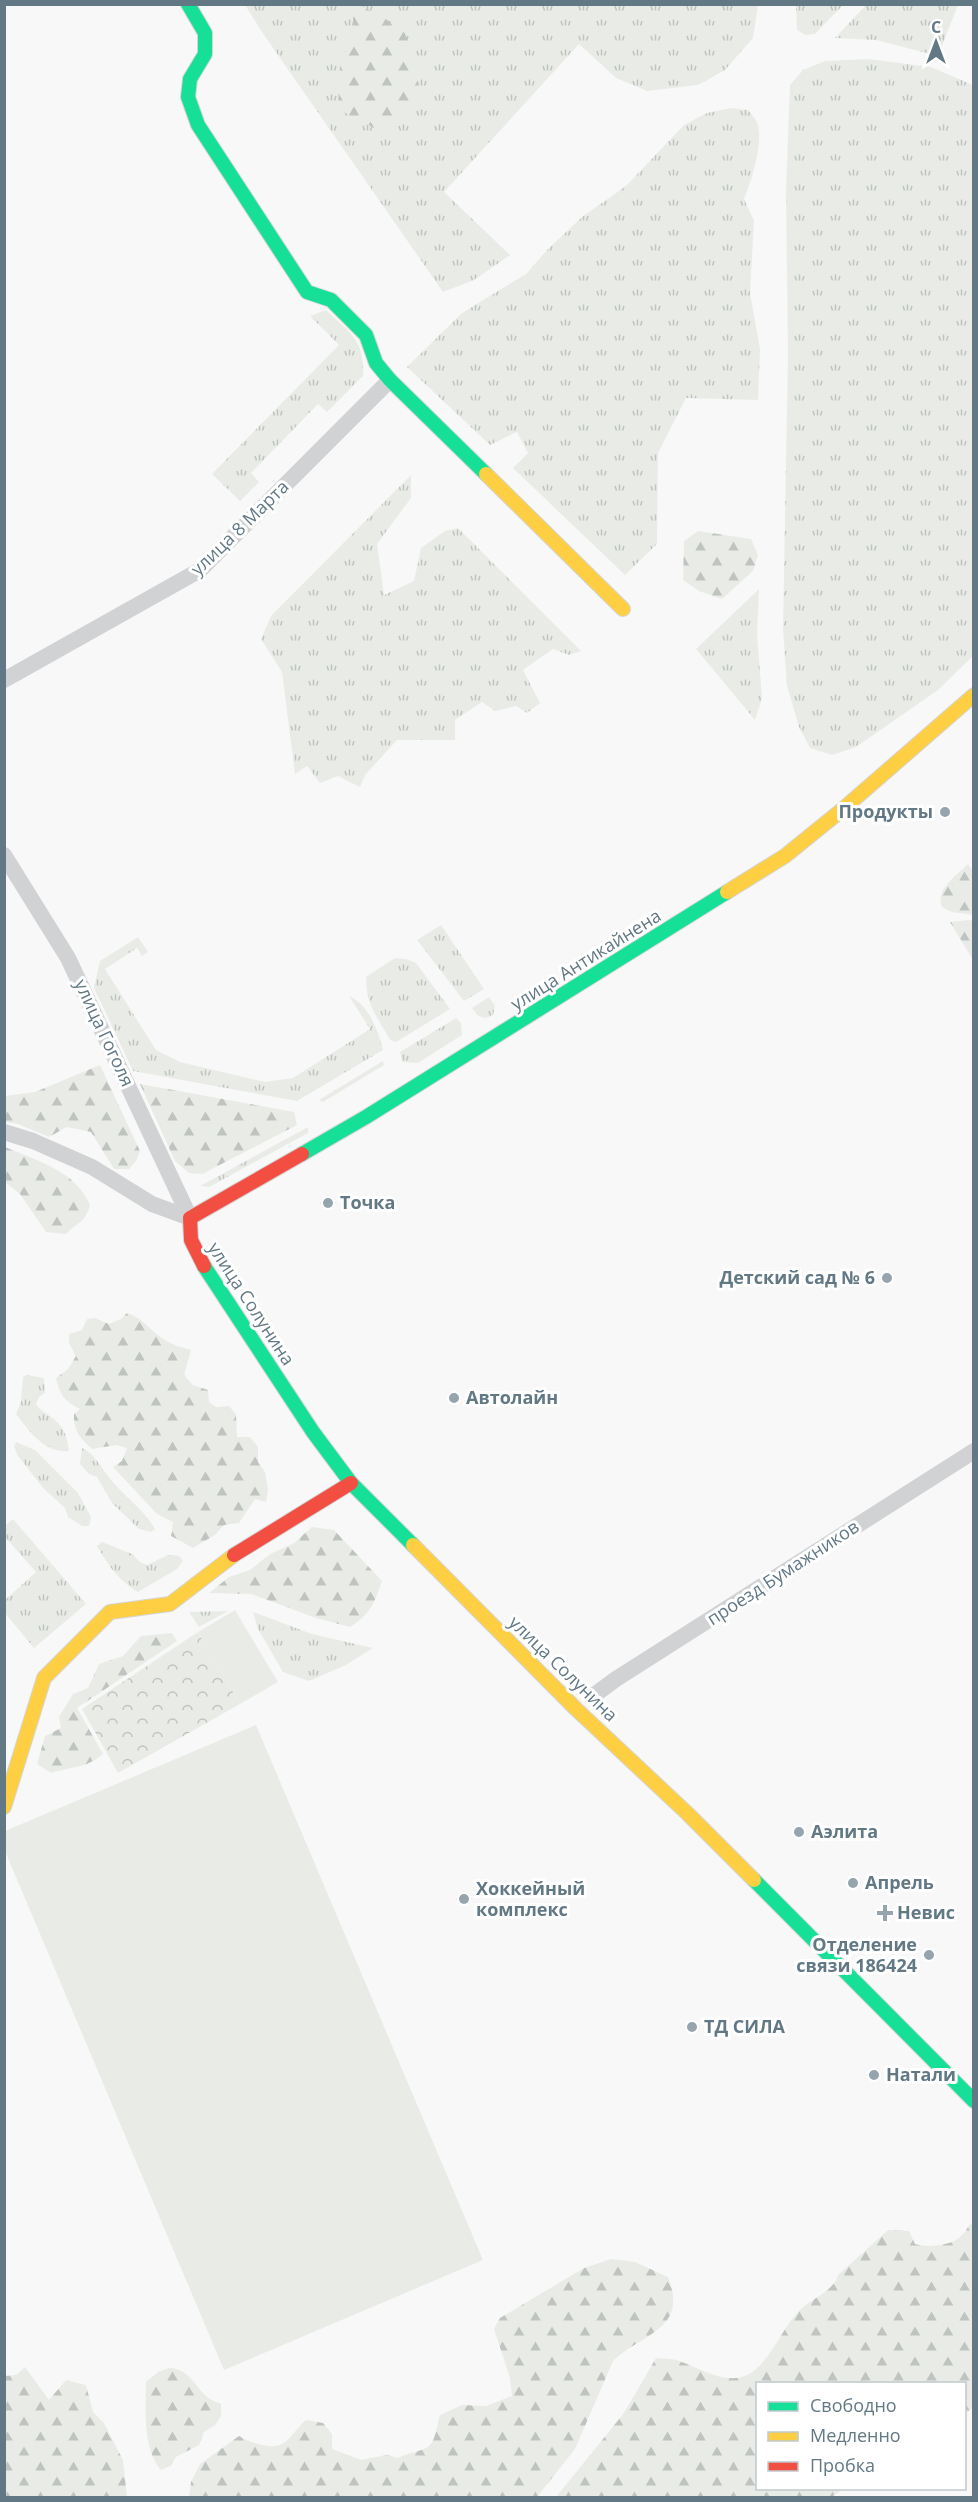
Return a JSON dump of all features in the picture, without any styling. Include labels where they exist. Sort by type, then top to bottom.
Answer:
[{"type":"street","points":[[188,4],[205,33],[205,54],[190,79],[188,97],[198,125],[307,292],[331,300],[366,335],[376,363],[390,380],[623,609]]},
{"type":"street","name":"улица 8 Марта","points":[[4,680],[200,570],[390,380]]},
{"type":"street","name":"улица Антикайнена","points":[[190,1218],[366,1117],[785,856],[843,809],[974,695]]},
{"type":"street","name":"улица Гоголя","points":[[4,855],[68,958],[190,1218]]},
{"type":"street","points":[[4,1132],[33,1141],[93,1167],[152,1204],[190,1218]]},
{"type":"street","name":"улица Солунина","points":[[190,1218],[189,1237],[201,1261],[313,1432],[351,1482],[568,1700],[697,1822],[974,2101]]},
{"type":"street","name":"проезд Бумажников","points":[[593,1696],[616,1679],[974,1451]]},
{"type":"street","points":[[4,1807],[44,1678],[110,1611],[170,1604],[235,1555],[351,1482]]},
{"type":"green space","points":[[796,4],[843,5],[815,34],[805,35],[797,30]]},
{"type":"green space","points":[[245,5],[758,5],[753,38],[725,70],[698,85],[647,91],[616,78],[579,44],[444,192],[510,255],[474,280],[443,292]]},
{"type":"green space","points":[[351,5],[360,5],[405,30],[421,98],[382,132],[338,109],[340,64],[354,26]]},
{"type":"green space","points":[[866,5],[958,5],[938,56],[876,40],[835,38]]},
{"type":"green space","points":[[868,59],[931,67],[973,85],[973,656],[938,690],[856,747],[832,755],[810,748],[799,727],[787,686],[783,629],[788,354],[786,192],[790,85],[803,70],[825,61]]},
{"type":"green space","points":[[731,108],[748,110],[758,126],[759,134],[756,163],[744,199],[754,221],[750,293],[760,349],[758,400],[686,398],[658,453],[657,544],[625,575],[513,468],[528,453],[517,432],[490,445],[407,367],[462,313],[526,274],[547,250],[582,217],[626,186],[684,125],[707,113]]},
{"type":"green space","points":[[326,310],[349,331],[358,345],[363,364],[363,376],[327,412],[318,404],[251,473],[259,482],[240,501],[212,474],[339,345],[310,316]]},
{"type":"green space","points":[[411,475],[411,498],[377,544],[384,595],[414,581],[421,548],[445,531],[458,528],[581,651],[569,655],[553,649],[523,670],[540,703],[527,713],[516,706],[495,711],[482,702],[455,720],[455,740],[397,740],[365,775],[360,787],[338,776],[320,783],[307,766],[295,774],[282,672],[261,639],[271,616]]},
{"type":"green space","points":[[698,531],[751,539],[758,555],[753,571],[722,599],[699,591],[683,580],[684,541]]},
{"type":"green space","points":[[759,589],[757,634],[762,698],[755,720],[696,649]]},
{"type":"green space","points":[[968,864],[973,871],[973,915],[952,912],[942,907],[941,900],[941,894],[948,883]]},
{"type":"green space","points":[[973,921],[973,960],[950,922]]},
{"type":"green space","points":[[441,925],[484,989],[464,1001],[417,940]]},
{"type":"green space","points":[[138,937],[148,952],[142,956],[137,948],[105,969],[156,1050],[180,1062],[265,1082],[293,1078],[370,1029],[349,996],[362,1005],[367,1012],[375,1026],[383,1050],[297,1101],[133,1071],[94,988],[100,961]]},
{"type":"green space","points":[[395,958],[416,963],[450,1009],[396,1042],[390,1040],[373,1010],[366,987],[366,977]]},
{"type":"green space","points":[[489,997],[495,1006],[493,1015],[486,1018],[481,1017],[472,1008]]},
{"type":"green space","points":[[456,1018],[461,1023],[462,1035],[418,1063],[402,1062],[400,1052]]},
{"type":"green space","points":[[383,1061],[384,1065],[323,1102],[319,1100]]},
{"type":"green space","points":[[100,1065],[140,1151],[136,1161],[129,1169],[114,1169],[91,1132],[67,1127],[49,1137],[18,1124],[5,1122],[5,1096],[35,1092]]},
{"type":"green space","points":[[140,1084],[294,1112],[297,1125],[202,1174],[189,1173],[175,1161]]},
{"type":"green space","points":[[308,1127],[308,1133],[209,1187],[200,1186]]},
{"type":"green space","points":[[5,1147],[54,1168],[75,1183],[83,1193],[90,1205],[88,1211],[83,1219],[66,1234],[46,1232],[20,1194],[5,1182]]},
{"type":"green space","points":[[127,1313],[142,1321],[166,1341],[191,1350],[184,1375],[193,1385],[208,1390],[209,1402],[216,1407],[229,1406],[236,1414],[237,1437],[250,1437],[258,1447],[258,1462],[265,1472],[268,1489],[266,1502],[255,1499],[239,1523],[224,1525],[215,1535],[193,1548],[171,1536],[173,1522],[157,1514],[113,1467],[122,1461],[127,1448],[116,1445],[92,1449],[81,1438],[74,1420],[74,1414],[80,1409],[66,1400],[56,1378],[68,1369],[76,1356],[69,1343],[69,1334],[82,1330],[87,1319],[95,1318],[109,1324],[121,1319]]},
{"type":"green space","points":[[27,1375],[44,1378],[45,1393],[39,1397],[36,1404],[62,1428],[69,1451],[52,1449],[45,1445],[32,1434],[16,1414],[21,1402],[23,1377]]},
{"type":"green space","points":[[16,1442],[35,1450],[78,1493],[91,1517],[89,1526],[82,1526],[68,1517],[65,1508],[44,1489],[18,1456],[14,1446]]},
{"type":"green space","points":[[82,1448],[93,1456],[155,1529],[151,1532],[139,1529],[112,1503],[97,1477],[89,1474],[80,1464]]},
{"type":"green space","points":[[13,1519],[86,1604],[34,1648],[5,1613],[5,1600],[36,1572],[5,1537],[5,1526]]},
{"type":"green space","points":[[312,1527],[334,1530],[382,1581],[371,1607],[350,1627],[316,1618],[251,1594],[209,1593],[229,1577],[250,1570],[270,1554],[294,1543]]},
{"type":"green space","points":[[102,1542],[132,1554],[147,1565],[168,1555],[179,1556],[183,1561],[177,1569],[138,1592],[125,1583],[110,1566],[97,1546]]},
{"type":"green space","points":[[235,1610],[278,1682],[240,1704],[198,1632]]},
{"type":"green space","points":[[228,1611],[199,1627],[189,1612]]},
{"type":"green space","points":[[253,1612],[312,1634],[373,1648],[346,1665],[309,1681],[283,1672],[258,1629]]},
{"type":"green space","points":[[198,1632],[240,1704],[118,1773],[82,1709]]},
{"type":"green space","points":[[172,1633],[177,1641],[77,1708],[103,1754],[84,1765],[51,1773],[37,1764],[45,1736],[61,1728],[59,1717],[73,1694],[88,1688],[99,1664],[123,1656],[141,1636]]},
{"type":"green space","points":[[256,1725],[483,2260],[224,2370],[5,1851],[5,1831]]},
{"type":"green space","points":[[970,2224],[974,2225],[973,2408],[966,2413],[966,2382],[756,2382],[756,2490],[842,2490],[830,2498],[556,2497],[624,2413],[656,2358],[676,2360],[724,2378],[745,2376],[756,2369],[766,2358],[798,2312],[832,2286],[838,2275],[888,2230],[909,2231],[915,2244],[932,2246],[952,2242],[964,2233]]},
{"type":"green space","points":[[611,2259],[635,2262],[668,2277],[673,2295],[672,2309],[659,2328],[613,2361],[575,2449],[537,2497],[189,2497],[191,2482],[200,2464],[239,2436],[248,2441],[277,2446],[288,2439],[306,2420],[323,2423],[332,2434],[332,2449],[361,2460],[387,2455],[398,2458],[426,2448],[433,2440],[440,2415],[462,2405],[486,2406],[512,2396],[510,2378],[494,2329],[500,2318],[584,2268]]},
{"type":"green space","points":[[25,2367],[49,2400],[66,2380],[86,2385],[93,2412],[104,2423],[123,2460],[127,2497],[5,2497],[5,2376],[16,2375]]},
{"type":"green space","points":[[169,2368],[186,2374],[207,2397],[221,2404],[221,2416],[215,2425],[204,2432],[199,2445],[176,2457],[170,2466],[161,2470],[151,2450],[146,2428],[146,2382],[158,2372]]},
{"type":"traffic: fast","points":[[188,4],[205,33],[205,54],[190,79],[188,97],[198,125],[307,292],[331,300],[366,335],[376,363],[390,380],[486,474]]},
{"type":"traffic: fast","points":[[302,1154],[366,1117],[727,892]]},
{"type":"traffic: fast","points":[[204,1266],[313,1432],[351,1483],[413,1545]]},
{"type":"traffic: fast","points":[[754,1880],[974,2101]]},
{"type":"traffic: slow","points":[[486,474],[623,609]]},
{"type":"traffic: slow","points":[[727,892],[785,856],[843,809],[974,695]]},
{"type":"traffic: slow","points":[[413,1545],[576,1709],[688,1814],[754,1880]]},
{"type":"traffic: slow","points":[[4,1807],[44,1678],[110,1612],[170,1604],[234,1555]]},
{"type":"traffic: jam","points":[[204,1266],[191,1240],[190,1218],[302,1154]]},
{"type":"traffic: jam","points":[[234,1555],[351,1483]]},
{"type":"place","name":"Продукты","points":[[945,812]]},
{"type":"place","name":"Точка","points":[[328,1203]]},
{"type":"place","name":"Детский сад № 6","points":[[887,1278]]},
{"type":"place","name":"Автолайн","points":[[454,1398]]},
{"type":"place","name":"Аэлита","points":[[799,1832]]},
{"type":"place","name":"Апрель","points":[[853,1883]]},
{"type":"place","name":"Хоккейный комплекс","points":[[464,1899]]},
{"type":"place","name":"Невис","points":[[885,1913]]},
{"type":"place","name":"Отделение связи 186424","points":[[929,1955]]},
{"type":"place","name":"ТД СИЛА","points":[[692,2027]]},
{"type":"place","name":"Натали","points":[[874,2075]]}]
